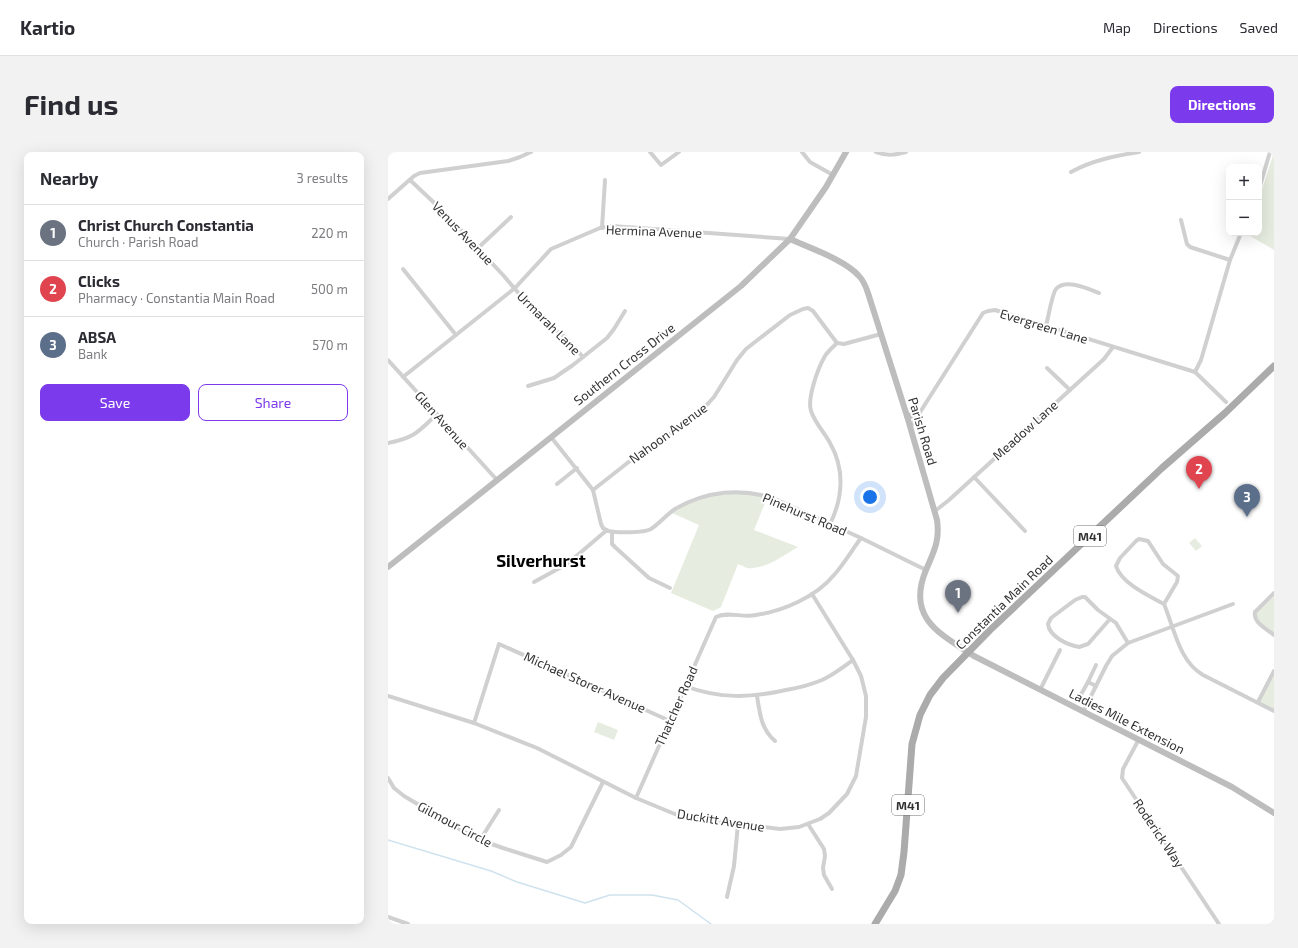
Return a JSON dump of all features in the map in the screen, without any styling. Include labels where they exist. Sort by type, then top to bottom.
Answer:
[{"type":"main road","name":"Constantia Main Road","points":[[875,924],[895,891],[903,866],[912,744],[916,725],[930,694],[943,678],[994,625],[1274,366]]},
{"type":"street","points":[[388,199],[417,174],[423,172],[508,160],[531,152]]},
{"type":"street","points":[[650,152],[661,165],[678,152]]},
{"type":"street","points":[[802,152],[810,162],[833,174]]},
{"type":"street","name":"Southern Cross Drive","points":[[388,566],[741,286],[790,238],[846,152]]},
{"type":"street","points":[[876,152],[891,156],[906,152]]},
{"type":"street","points":[[1071,172],[1090,162],[1113,154],[1139,152]]},
{"type":"street","points":[[1262,179],[1270,152]]},
{"type":"street","name":"Venus Avenue","points":[[410,180],[446,214],[515,288]]},
{"type":"street","points":[[602,228],[605,180]]},
{"type":"street","points":[[478,248],[511,217]]},
{"type":"street","points":[[1181,220],[1187,244],[1190,248],[1230,260]]},
{"type":"street","name":"Hermina Avenue","points":[[403,377],[515,288],[551,249],[602,228],[612,226],[790,238]]},
{"type":"street","points":[[1195,372],[1202,360],[1230,260],[1240,236]]},
{"type":"street","name":"Parish Road","points":[[790,238],[844,264],[860,277],[868,293],[907,416],[935,510],[938,527],[937,541],[921,583],[921,602],[931,626],[940,634],[968,652]]},
{"type":"street","points":[[403,269],[456,335]]},
{"type":"street","points":[[1046,326],[1055,292],[1060,286],[1077,284],[1099,293]]},
{"type":"street","name":"Urmarah Lane","points":[[515,288],[536,314],[565,337],[583,357]]},
{"type":"street","name":"Nahoon Avenue","points":[[593,490],[635,457],[657,444],[703,409],[714,397],[742,354],[790,315],[802,309],[808,308],[813,311],[837,343]]},
{"type":"street","name":"Evergreen Lane","points":[[910,428],[982,313],[995,310],[1195,372],[1226,402]]},
{"type":"street","points":[[528,386],[554,378],[583,357],[607,338],[625,312]]},
{"type":"street","points":[[830,524],[840,495],[840,467],[830,443],[814,418],[810,402],[822,362],[837,343],[844,344],[881,334]]},
{"type":"street","name":"Meadow Lane","points":[[935,510],[949,500],[1104,359],[1113,347]]},
{"type":"street","name":"Glen Avenue","points":[[388,360],[436,415],[497,480]]},
{"type":"street","points":[[1047,368],[1070,390]]},
{"type":"street","points":[[388,443],[403,440],[412,436],[436,415]]},
{"type":"street","points":[[907,416],[918,415]]},
{"type":"street","points":[[534,582],[567,564],[607,530],[601,524],[593,490],[551,437]]},
{"type":"street","points":[[558,484],[577,468]]},
{"type":"street","points":[[974,476],[1025,531]]},
{"type":"street","name":"Pinehurst Road","points":[[607,530],[612,532],[648,530],[680,507],[703,496],[721,492],[743,492],[766,496],[861,538],[926,570]]},
{"type":"street","points":[[612,532],[612,544],[616,548],[648,578],[670,588]]},
{"type":"street","points":[[812,594],[833,576],[861,538]]},
{"type":"street","points":[[1164,604],[1178,582],[1178,576],[1163,564],[1148,541],[1139,539],[1120,558],[1116,566],[1117,570],[1138,590],[1164,604],[1184,656],[1197,672],[1274,710]]},
{"type":"street","points":[[1274,593],[1255,612],[1254,615],[1258,623],[1274,635]]},
{"type":"street","name":"Thatcher Road","points":[[636,798],[715,619],[718,616],[724,615],[750,616],[766,614],[812,594]]},
{"type":"street","name":"Duckitt Avenue","points":[[388,696],[474,723],[544,751],[636,798],[682,817],[780,829],[799,827],[829,813],[847,794],[856,776],[862,746],[867,707],[865,686],[861,676],[853,660],[812,594]]},
{"type":"street","points":[[1110,618],[1088,644],[1079,647],[1055,636],[1050,632],[1048,624],[1051,618],[1074,600],[1082,597],[1088,599],[1098,610],[1110,618],[1119,626],[1128,643]]},
{"type":"street","points":[[1083,712],[1112,656],[1128,643],[1233,604]]},
{"type":"street","name":"Michael Storer Avenue","points":[[474,723],[499,644],[670,721]]},
{"type":"street","points":[[1040,690],[1060,650]]},
{"type":"street","name":"Ladies Mile Extension","points":[[968,652],[1232,787],[1274,813]]},
{"type":"street","points":[[685,686],[717,695],[757,696],[814,683],[853,660]]},
{"type":"street","points":[[1079,698],[1096,665]]},
{"type":"street","points":[[1258,702],[1274,672]]},
{"type":"street","points":[[1088,682],[1096,686]]},
{"type":"street","points":[[757,696],[764,728],[770,737],[775,741]]},
{"type":"street","name":"Roderick Way","points":[[1139,739],[1123,769],[1122,778],[1219,924]]},
{"type":"street","name":"Gilmour Circle","points":[[388,778],[394,788],[404,796],[480,840],[543,862],[551,861],[571,847],[603,782]]},
{"type":"street","points":[[480,840],[498,810]]},
{"type":"street","points":[[727,897],[734,866],[738,824]]},
{"type":"street","points":[[808,824],[824,849],[824,875],[832,889]]},
{"type":"street","points":[[388,918],[408,924]]},
{"type":"shaded area","points":[[1274,152],[1274,250],[1250,236],[1262,236],[1262,190]]},
{"type":"shaded area","points":[[743,493],[767,498],[754,530],[798,547],[761,567],[747,568],[738,564],[721,607],[713,611],[671,593],[699,525],[672,513],[685,505],[712,495]]},
{"type":"shaded area","points":[[1195,538],[1202,546],[1196,551],[1189,543]]},
{"type":"shaded area","points":[[1274,593],[1274,635],[1259,623],[1255,612]]},
{"type":"shaded area","points":[[1274,671],[1274,710],[1258,702]]},
{"type":"shaded area","points":[[598,722],[618,730],[614,740],[594,732]]},
{"type":"waterway","points":[[388,840],[491,871],[517,882],[585,903],[610,895],[652,895],[678,900],[711,924]]},
{"type":"place","name":"Clicks","points":[[1199,489]]},
{"type":"place","name":"ABSA","points":[[1247,517]]},
{"type":"place","name":"Christ Church Constantia","points":[[958,613]]},
{"type":"district","name":"Silverhurst","points":[[541,560]]}]
